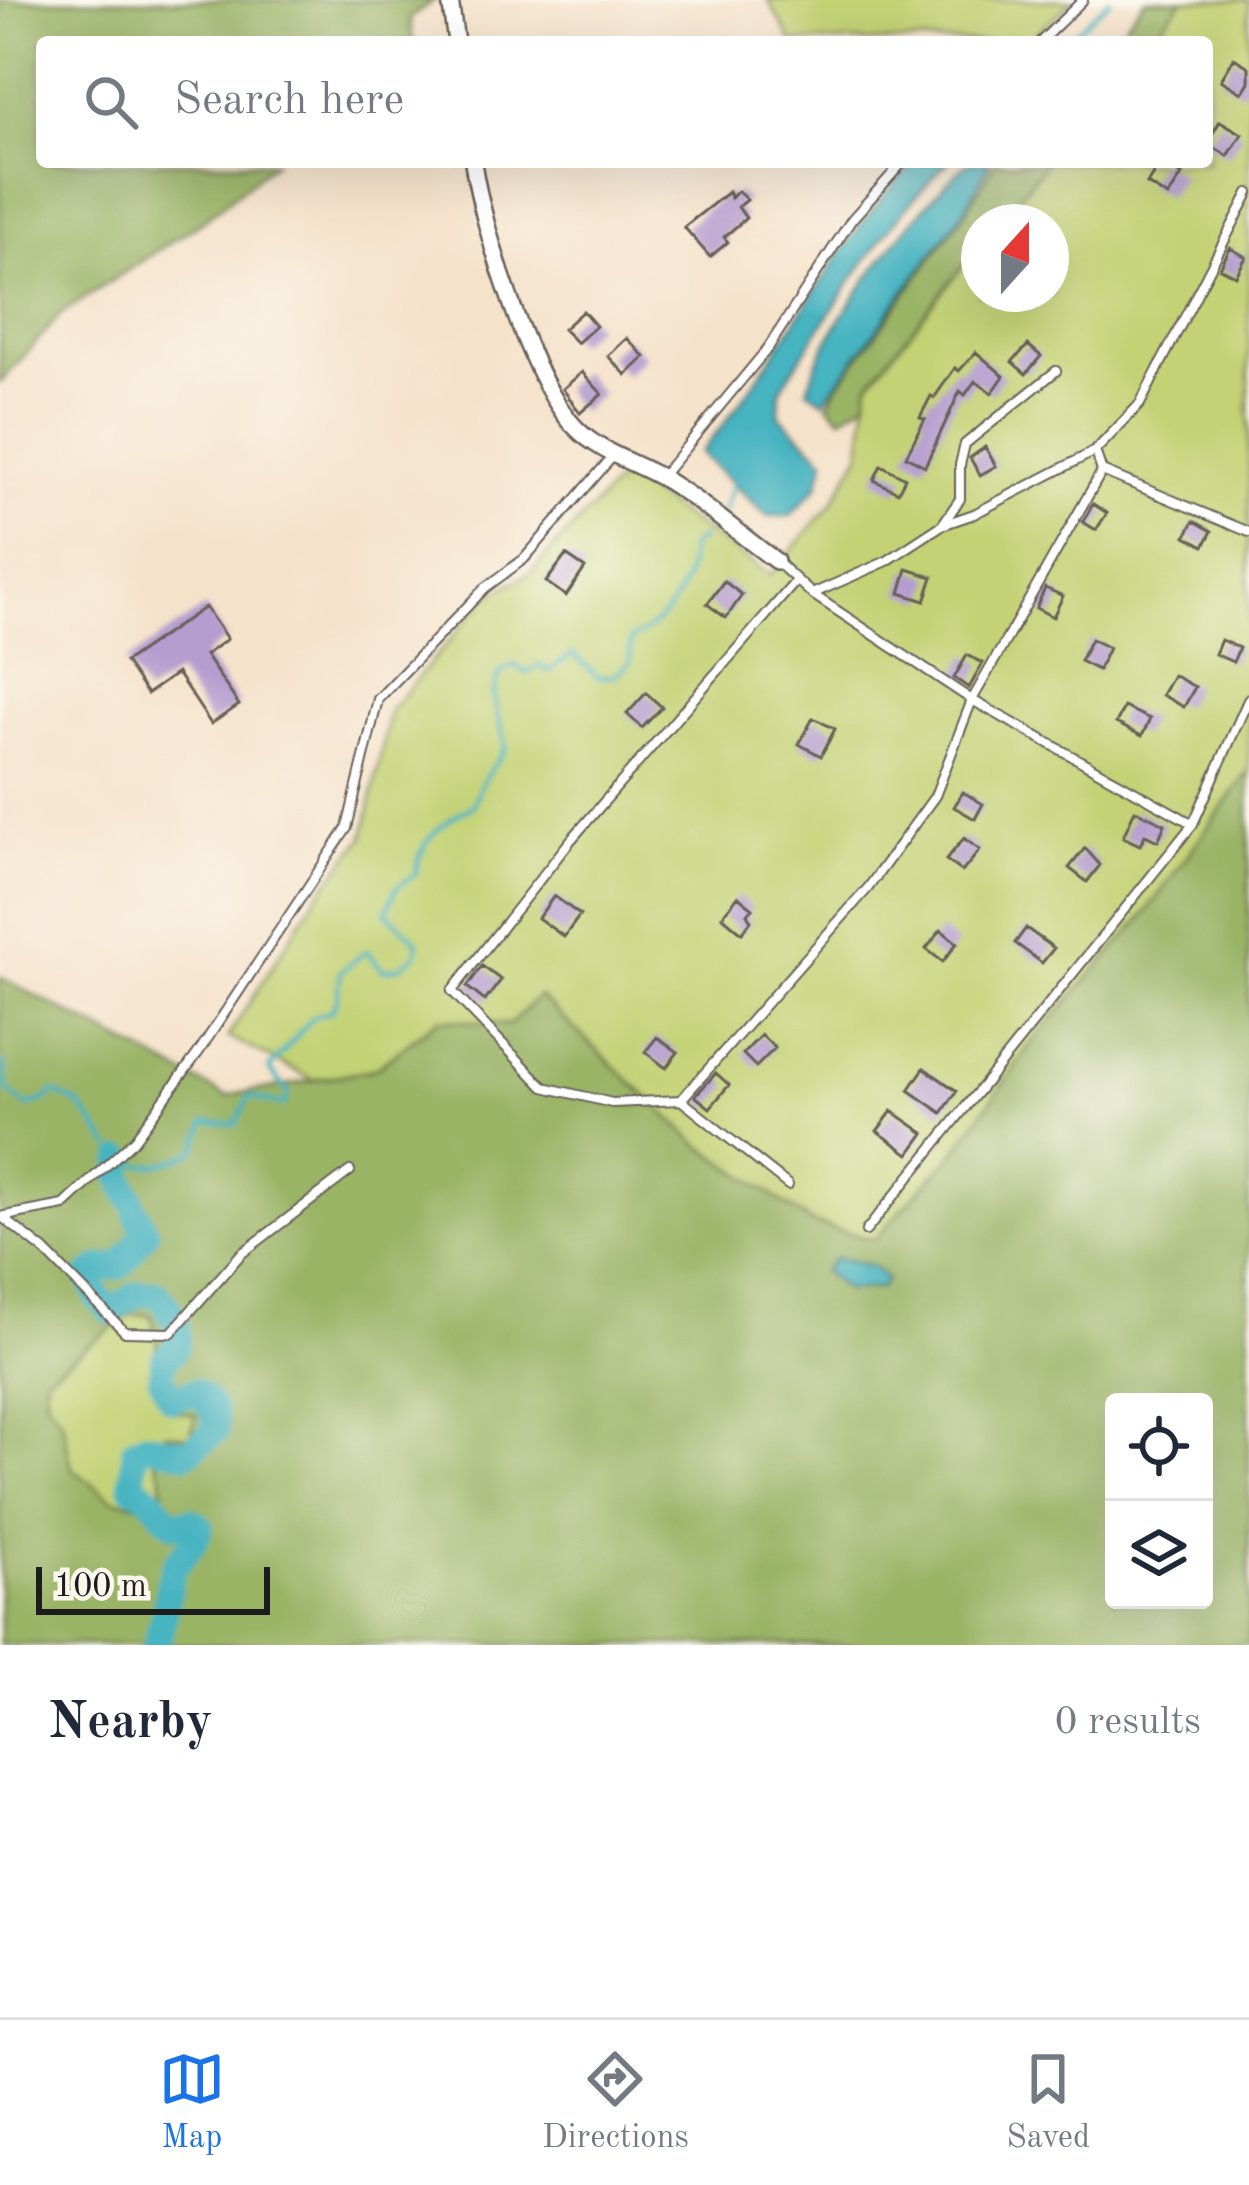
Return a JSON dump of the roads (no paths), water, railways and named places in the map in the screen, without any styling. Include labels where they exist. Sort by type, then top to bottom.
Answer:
[{"type":"street","points":[[450,0],[455,36]]},
{"type":"street","points":[[475,168],[507,285],[545,384],[576,429],[662,477],[776,561]]},
{"type":"lane","points":[[1046,36],[1083,0]]},
{"type":"lane","points":[[662,477],[767,348],[852,219],[898,168]]},
{"type":"lane","points":[[812,594],[887,562],[942,525],[974,514],[1095,451],[1141,404],[1249,193]]},
{"type":"lane","points":[[942,525],[960,499],[965,444],[1056,371]]},
{"type":"lane","points":[[1095,451],[1102,471],[1249,532]]},
{"type":"lane","points":[[1,1217],[64,1205],[134,1140],[198,1053],[346,828],[378,699],[485,588],[524,559],[614,454]]},
{"type":"lane","points":[[681,1100],[868,888],[935,796],[973,700],[1102,471]]},
{"type":"lane","points":[[776,561],[812,594],[973,700],[1193,824]]},
{"type":"lane","points":[[788,1185],[681,1100],[612,1103],[544,1087],[452,991],[570,841],[796,581]]},
{"type":"lane","points":[[866,1232],[1193,824],[1249,698]]},
{"type":"lane","points":[[1,1217],[45,1251],[125,1332],[171,1333],[241,1254],[350,1172]]},
{"type":"water","points":[[910,168],[942,168],[879,243],[780,390],[779,415],[825,459],[818,486],[790,516],[767,516],[700,453],[885,195]]},
{"type":"water","points":[[963,168],[987,168],[968,204],[961,204],[961,214],[824,401],[808,390],[832,334],[875,268]]},
{"type":"water","points":[[835,1258],[873,1266],[886,1279],[881,1288],[846,1291],[823,1271]]},
{"type":"waterway","points":[[1071,36],[1110,0]]},
{"type":"waterway","points":[[723,512],[734,482]]},
{"type":"waterway","points":[[121,1158],[149,1165],[195,1151],[206,1122],[236,1124],[249,1097],[285,1105],[288,1092],[269,1069],[314,1016],[330,1012],[337,1000],[341,971],[367,951],[383,970],[398,968],[416,955],[418,942],[386,912],[397,887],[416,874],[428,841],[474,805],[483,781],[506,747],[493,695],[500,673],[515,665],[525,673],[539,665],[549,671],[573,654],[598,677],[614,676],[630,662],[631,639],[655,624],[674,601],[686,575],[689,548],[702,537]]},
{"type":"waterway","points":[[0,1062],[5,1066],[7,1091],[27,1106],[46,1100],[53,1092],[79,1104],[111,1147]]},
{"type":"waterway","points":[[123,1160],[120,1175],[131,1199]]},
{"type":"waterway","points":[[137,1214],[146,1232],[121,1266],[100,1268],[89,1276],[98,1298],[111,1311],[139,1293],[157,1293],[173,1318],[177,1335],[161,1377],[172,1399],[195,1391],[200,1395],[216,1424],[216,1431],[186,1453],[146,1444],[135,1449],[132,1487],[146,1494],[175,1524],[190,1520],[200,1526],[173,1569],[156,1645]]}]
